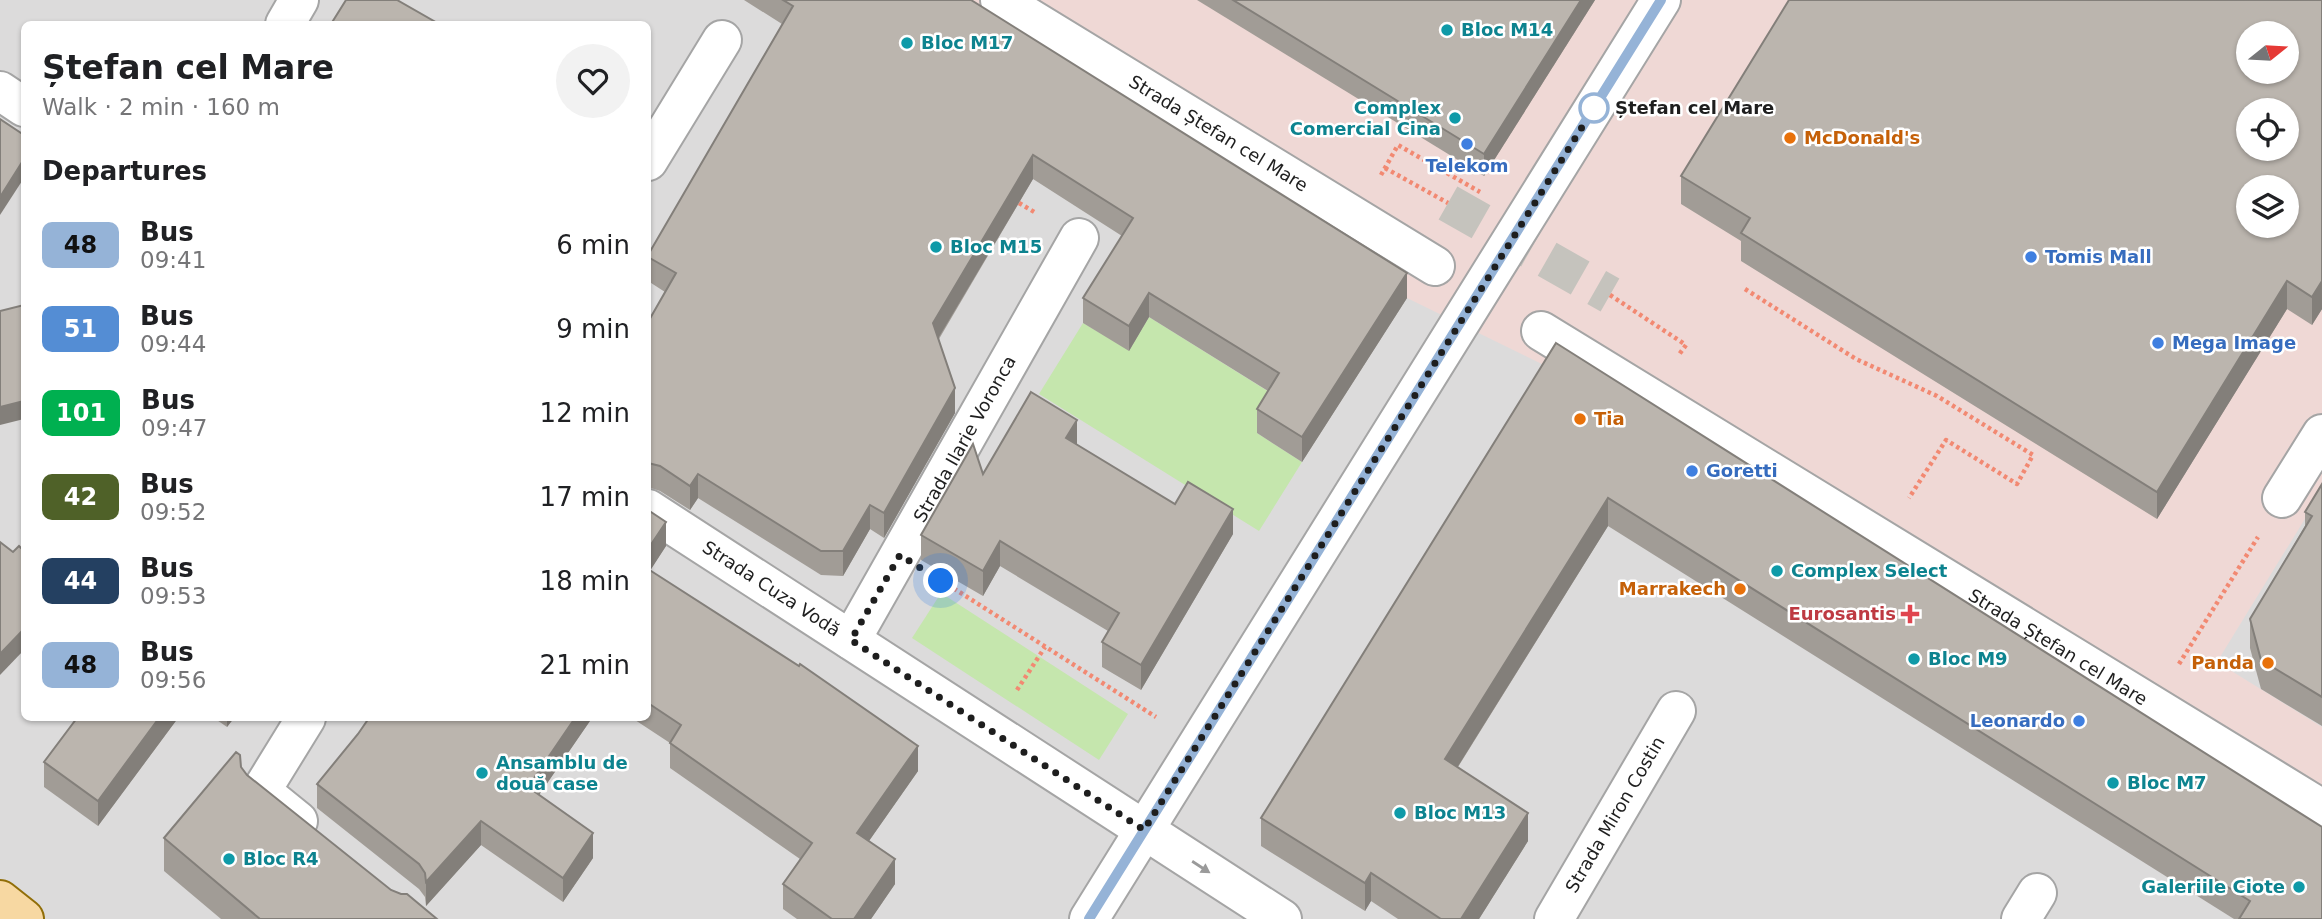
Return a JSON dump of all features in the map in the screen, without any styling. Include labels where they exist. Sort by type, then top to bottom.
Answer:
[{"type":"main road","points":[[0,900],[24,919]]},
{"type":"street","points":[[287,21],[299,0]]},
{"type":"street","name":"Strada Ștefan cel Mare","points":[[1000,0],[1435,266]]},
{"type":"street","points":[[1089,919],[1661,0]]},
{"type":"street","points":[[651,156],[722,40]]},
{"type":"street","points":[[0,91],[21,105]]},
{"type":"street","name":"Strada Ilarie Voronca","points":[[851,640],[1079,239]]},
{"type":"street","name":"Strada Ștefan cel Mare","points":[[1541,331],[2322,809]]},
{"type":"street","points":[[2283,498],[2322,434]]},
{"type":"street","name":"Strada Cuza Vodă","points":[[651,511],[1282,919]]},
{"type":"street","name":"Strada Miron Costin","points":[[1554,919],[1676,711]]},
{"type":"street","points":[[304,721],[261,791],[323,840]]},
{"type":"path","points":[[1357,218],[1398,145],[1480,192]]},
{"type":"path","points":[[1385,167],[1448,203]]},
{"type":"path","points":[[1745,289],[1856,359],[1937,396],[2033,455],[2017,484],[1946,440],[1882,540]]},
{"type":"path","points":[[1610,295],[1686,345]]},
{"type":"path","points":[[2153,706],[2283,498]]},
{"type":"path","points":[[900,555],[1156,718]]},
{"type":"shaded area","points":[[0,0],[2322,0],[2322,919],[0,919]]},
{"type":"shaded area","points":[[931,0],[2322,0],[2322,491],[2217,662],[2322,727],[2322,855],[1556,371],[1407,298]]},
{"type":"green space","points":[[1149,317],[1279,398],[1257,433],[1302,462],[1259,531],[1039,394],[1083,323],[1129,350]]},
{"type":"green space","points":[[941,593],[1128,714],[1099,760],[912,638]]},
{"type":"building","points":[[346,0],[397,0],[434,21],[333,21]]},
{"type":"building","points":[[783,0],[971,0],[1407,273],[1302,437],[1257,409],[1279,373],[1149,293],[1129,326],[1083,298],[1133,218],[1033,155],[933,323],[955,388],[884,513],[870,505],[843,551],[821,551],[698,474],[690,486],[660,466],[651,464],[651,317],[676,273],[651,259],[651,250],[793,6]]},
{"type":"building","name":"Complex Comercial Cina","points":[[1233,0],[1581,0],[1484,154]]},
{"type":"building","name":"Tomis Mall","points":[[1789,0],[2322,0],[2322,281],[2312,297],[2287,281],[2157,492],[1741,233],[1750,218],[1681,176]]},
{"type":"building","points":[[0,119],[21,133],[21,164],[0,197]]},
{"type":"building","points":[[21,306],[21,402],[0,407],[0,311]]},
{"type":"building","points":[[1556,343],[2322,827],[2322,919],[2239,919],[2250,901],[1608,498],[1445,759],[1528,813],[1461,919],[1441,919],[1371,873],[1365,883],[1261,818]]},
{"type":"building","points":[[1031,392],[1077,420],[1066,438],[1175,504],[1188,482],[1233,509],[1141,665],[1102,642],[1119,613],[1000,541],[983,571],[921,535],[973,444],[983,474]]},
{"type":"building","points":[[2322,484],[2322,697],[2261,660],[2250,619],[2312,516],[2305,512]]},
{"type":"building","points":[[651,512],[666,522],[651,544]]},
{"type":"building","points":[[0,542],[13,552],[19,546],[21,548],[21,632],[0,654]]},
{"type":"building","points":[[651,571],[799,666],[800,664],[918,746],[857,833],[895,859],[854,919],[832,919],[783,884],[812,843],[670,743],[681,725],[651,705]]},
{"type":"building","points":[[75,721],[157,721],[98,801],[44,762]]},
{"type":"building","points":[[367,721],[573,721],[528,787],[593,833],[563,878],[481,821],[426,882],[425,873],[419,864],[317,784]]},
{"type":"building","points":[[236,752],[240,755],[241,767],[247,775],[391,890],[407,894],[437,919],[260,919],[164,838]]},
{"type":"tunnel","points":[[1448,203],[1610,295]]},
{"type":"bus line","name":"48","points":[[1089,919],[1661,0]]},
{"type":"place","name":"Bloc M14","points":[[1447,30]]},
{"type":"place","name":"Bloc M17","points":[[907,43]]},
{"type":"place","name":"Ștefan cel Mare","points":[[1594,108]]},
{"type":"place","name":"Complex Comercial Cina","points":[[1455,118]]},
{"type":"place","name":"McDonald's","points":[[1790,138]]},
{"type":"place","name":"Telekom","points":[[1467,144]]},
{"type":"place","name":"Bloc M15","points":[[936,247]]},
{"type":"place","name":"Tomis Mall","points":[[2031,257]]},
{"type":"place","name":"Mega Image","points":[[2158,343]]},
{"type":"place","name":"Tia","points":[[1580,419]]},
{"type":"place","name":"Goretti","points":[[1692,471]]},
{"type":"place","name":"Complex Select","points":[[1777,571]]},
{"type":"place","name":"Marrakech","points":[[1740,589]]},
{"type":"place","name":"Eurosantis","points":[[1910,614]]},
{"type":"place","name":"Bloc M9","points":[[1914,659]]},
{"type":"place","name":"Panda","points":[[2268,663]]},
{"type":"place","name":"Leonardo","points":[[2079,721]]},
{"type":"place","name":"Ansamblu de două case","points":[[482,773]]},
{"type":"place","name":"Bloc M7","points":[[2113,783]]},
{"type":"place","name":"Bloc M13","points":[[1400,813]]},
{"type":"place","name":"Bloc R4","points":[[229,859]]},
{"type":"place","name":"Galeriile Ciote","points":[[2299,887]]},
{"type":"route","points":[[941,581],[900,555],[851,640],[1144,830],[1594,108]]}]
